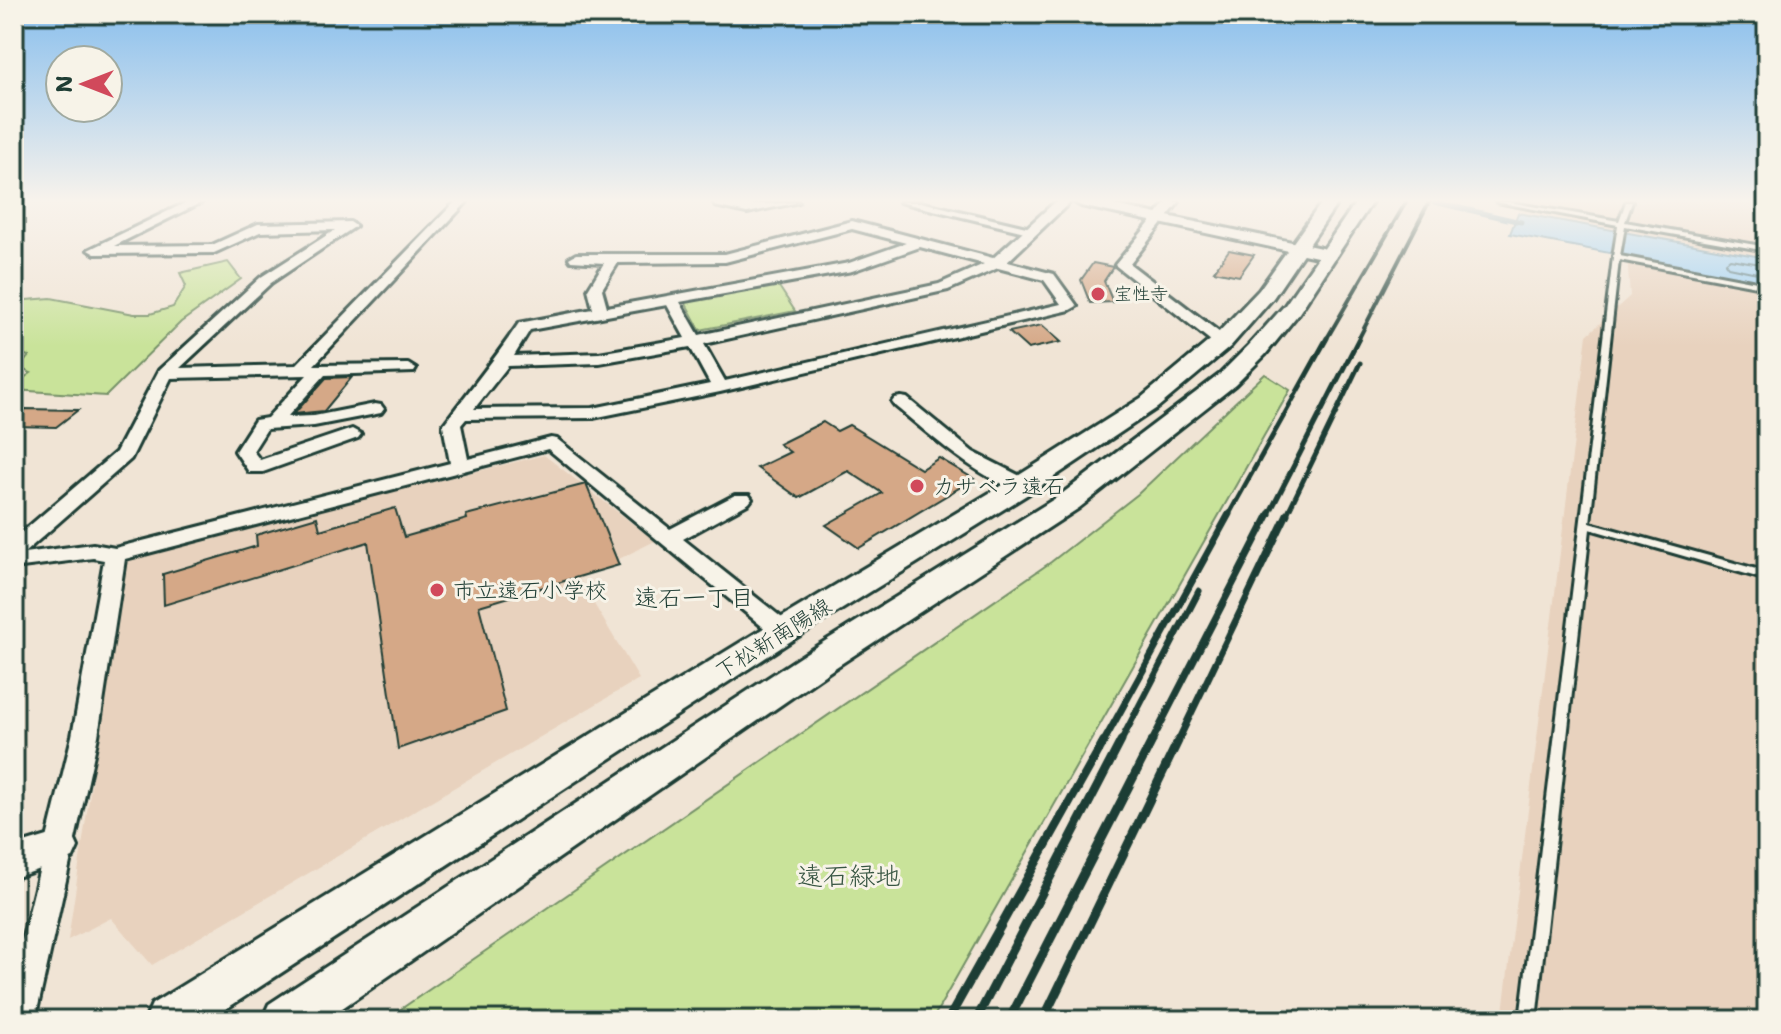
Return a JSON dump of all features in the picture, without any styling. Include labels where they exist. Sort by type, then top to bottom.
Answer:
[{"type":"main road","name":"下松新南陽線","points":[[168,1020],[1149,403],[1222,342],[1312,250]]},
{"type":"main road","name":"下松新南陽線","points":[[285,1020],[821,660],[1069,502],[1227,380],[1292,309],[1312,250]]},
{"type":"street","points":[[14,550],[124,455],[165,373],[266,280],[312,250]]},
{"type":"street","points":[[300,370],[415,250]]},
{"type":"street","points":[[576,258],[725,258],[755,250]]},
{"type":"street","points":[[460,468],[452,425],[503,361],[524,326],[852,267],[899,250]]},
{"type":"street","points":[[460,414],[593,413],[720,387],[1070,306],[1049,277],[947,250]]},
{"type":"street","points":[[503,361],[599,358],[695,341],[943,287],[997,263],[1011,250]]},
{"type":"street","points":[[1133,250],[1122,265],[1222,342]]},
{"type":"street","points":[[601,313],[595,289],[613,260]]},
{"type":"street","points":[[672,301],[720,387]]},
{"type":"street","points":[[165,373],[408,369]]},
{"type":"street","points":[[274,421],[320,370]]},
{"type":"street","points":[[901,402],[966,456],[1023,485]]},
{"type":"street","points":[[352,434],[256,468],[244,451],[261,424],[314,421],[375,409]]},
{"type":"street","points":[[14,561],[93,551],[115,555],[551,443],[783,631]]},
{"type":"street","points":[[669,538],[742,499]]},
{"type":"street","points":[[19,1020],[85,736],[115,555]]},
{"type":"street","points":[[14,862],[61,847]]},
{"type":"lane","points":[[1528,1020],[1617,250]]},
{"type":"lane","points":[[1616,257],[1767,286]]},
{"type":"lane","points":[[1584,524],[1767,576]]},
{"type":"shaded area","points":[[1724,250],[1767,250],[1767,258]]},
{"type":"shaded area","points":[[1627,256],[1767,283],[1767,1020],[1502,1020],[1587,335],[1630,296]]},
{"type":"shaded area","points":[[544,455],[655,541],[579,579],[639,679],[152,965],[111,918],[68,940],[125,557]]},
{"type":"green space","points":[[228,262],[241,279],[181,322],[106,396],[14,390],[14,385],[31,373],[19,368],[29,356],[14,353],[14,301],[51,298],[134,314],[150,314],[173,307],[186,286],[180,273]]},
{"type":"green space","points":[[778,285],[795,311],[700,330],[685,302]]},
{"type":"green space","name":"遠石緑地","points":[[1265,374],[1290,390],[932,1020],[385,1020],[1051,562],[1138,494]]},
{"type":"water","points":[[1595,250],[1724,250],[1767,258],[1767,283]]},
{"type":"building","points":[[1229,250],[1254,255],[1239,276],[1214,271]]},
{"type":"building","points":[[1093,263],[1113,267],[1104,281],[1113,302],[1090,303],[1081,280]]},
{"type":"building","points":[[1042,325],[1061,342],[1028,349],[1009,332]]},
{"type":"building","points":[[352,377],[324,411],[294,414],[326,378]]},
{"type":"building","points":[[24,409],[78,410],[56,427],[14,426],[14,416]]},
{"type":"building","name":"カサベラ遠石","points":[[823,422],[837,431],[849,425],[921,469],[939,458],[974,479],[859,548],[826,525],[882,493],[848,471],[799,498],[757,468],[790,452],[779,444]]},
{"type":"building","points":[[586,484],[619,565],[479,606],[506,711],[398,749],[368,542],[164,605],[163,574],[257,546],[256,535],[317,517],[320,530],[395,508],[404,537],[467,519],[466,515]]},
{"type":"railway","points":[[1326,340],[1378,250]]},
{"type":"railway","points":[[1358,340],[1404,250]]},
{"type":"railway","points":[[1228,516],[1327,338]]},
{"type":"railway","points":[[1268,516],[1359,338]]},
{"type":"railway","points":[[1286,516],[1360,363]]},
{"type":"railway","points":[[1103,743],[1229,514]]},
{"type":"railway","points":[[1151,743],[1269,514]]},
{"type":"railway","points":[[1177,743],[1287,514]]},
{"type":"railway","points":[[1120,743],[1199,591]]},
{"type":"railway","points":[[948,1020],[1104,741]]},
{"type":"railway","points":[[976,1020],[1121,741]]},
{"type":"railway","points":[[1009,1020],[1152,741]]},
{"type":"railway","points":[[1043,1020],[1178,741]]},
{"type":"place","name":"宝性寺","points":[[1098,294]]},
{"type":"place","name":"カサベラ遠石","points":[[917,486]]},
{"type":"place","name":"市立遠石小学校","points":[[437,590]]},
{"type":"district","name":"遠石一丁目","points":[[694,598]]}]
